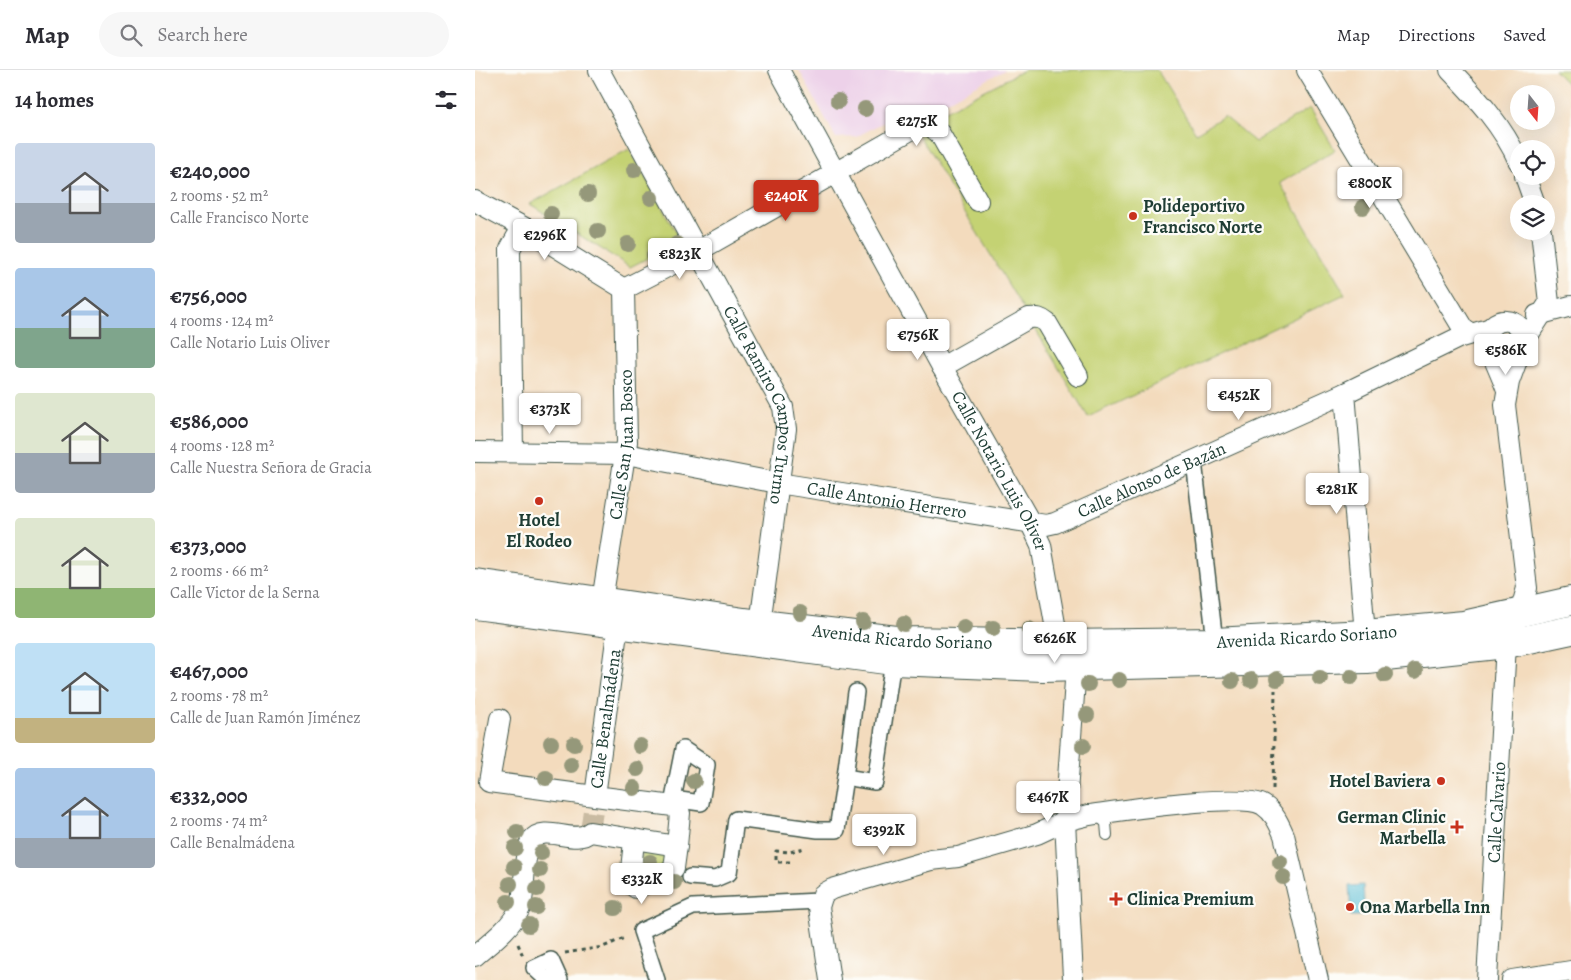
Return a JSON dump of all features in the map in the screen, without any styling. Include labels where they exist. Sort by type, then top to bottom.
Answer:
[{"type":"main road","name":"Avenida Ricardo Soriano","points":[[475,583],[760,624],[905,641],[1070,656],[1215,642],[1365,634],[1463,625],[1571,601]]},
{"type":"main road","name":"Avenida Ricardo Soriano","points":[[475,605],[893,661],[1070,656],[1367,659],[1505,644],[1571,630]]},
{"type":"main road","points":[[1463,625],[1484,629],[1505,644]]},
{"type":"street","name":"Calle Ramiro Campos Turmo","points":[[599,70],[783,407],[786,429],[760,624]]},
{"type":"street","name":"Calle Notario Luis Oliver","points":[[779,70],[835,174],[1030,522],[1041,545],[1055,624],[1070,656]]},
{"type":"street","points":[[1307,70],[1498,356],[1507,358],[1523,346],[1555,308],[1543,240]]},
{"type":"street","points":[[1450,70],[1478,99],[1500,127],[1510,145]]},
{"type":"street","points":[[475,201],[527,229],[624,289],[699,251],[921,124],[929,124],[939,134],[978,201]]},
{"type":"street","points":[[513,452],[510,249],[516,238],[527,229]]},
{"type":"street","name":"Calle San Juan Bosco","points":[[602,601],[621,471],[626,454],[624,289]]},
{"type":"street","name":"Calle Alonso de Bazán","points":[[1030,522],[1046,525],[1055,523],[1482,334],[1555,308]]},
{"type":"street","points":[[942,366],[1029,318],[1035,318],[1042,319],[1047,323],[1078,376]]},
{"type":"street","points":[[1482,334],[1521,328],[1523,346],[1507,391],[1506,413],[1527,588],[1520,613],[1505,644]]},
{"type":"street","points":[[1482,334],[1507,391]]},
{"type":"street","points":[[1345,393],[1365,634]]},
{"type":"street","name":"Calle Antonio Herrero","points":[[475,452],[626,454],[778,483],[1030,522]]},
{"type":"street","points":[[1194,461],[1215,642]]},
{"type":"street","name":"Calle Benalmádena","points":[[618,625],[595,796],[673,806],[680,814],[675,868],[668,874],[636,888],[632,885],[630,879],[634,841]]},
{"type":"street","name":"Calle Calvario","points":[[1487,980],[1505,644]]},
{"type":"street","points":[[1070,656],[1065,821],[1072,980]]},
{"type":"street","points":[[845,777],[875,782],[883,756],[893,661]]},
{"type":"street","points":[[690,877],[715,878],[729,873],[736,819],[818,830],[837,830],[856,692]]},
{"type":"street","points":[[500,719],[489,782],[595,796]]},
{"type":"street","points":[[830,980],[819,900],[823,894],[832,889],[931,860],[958,857],[1037,834],[1065,821],[1096,814],[1235,800],[1261,804],[1271,812],[1285,835],[1319,980]]},
{"type":"street","points":[[475,956],[504,929],[519,910],[529,846],[535,837],[542,834],[586,836],[590,832],[634,841],[677,846]]},
{"type":"street","points":[[657,980],[641,931],[693,907],[819,900]]},
{"type":"street","points":[[547,980],[534,968],[551,960],[560,980]]},
{"type":"street","points":[[1512,980],[1571,971]]},
{"type":"lane","points":[[1096,814],[1106,823],[1107,835]]},
{"type":"path","points":[[1273,790],[1275,690]]},
{"type":"path","points":[[785,850],[776,851],[776,862],[790,862]]},
{"type":"path","points":[[588,949],[603,947],[641,931]]},
{"type":"shaded area","points":[[799,70],[1005,70],[938,106],[933,106],[925,100],[856,137],[836,138]]},
{"type":"green space","name":"Polideportivo Francisco Norte","points":[[1024,70],[1157,70],[1196,133],[1224,116],[1255,142],[1310,108],[1335,150],[1280,183],[1345,294],[1088,417],[918,134],[945,111]]},
{"type":"green space","points":[[1554,70],[1571,70],[1570,87]]},
{"type":"green space","points":[[629,149],[681,241],[630,267],[530,204]]},
{"type":"green space","points":[[643,851],[665,853],[665,865],[639,878]]},
{"type":"water","points":[[1363,885],[1365,916],[1351,916],[1349,886]]},
{"type":"tunnel","points":[[590,832],[595,796]]},
{"type":"place","name":"Polideportivo Francisco Norte","points":[[1133,216]]},
{"type":"place","name":"Hotel El Rodeo","points":[[539,501]]},
{"type":"place","name":"Hotel Baviera","points":[[1441,781]]},
{"type":"place","name":"German Clinic Marbella","points":[[1457,827]]},
{"type":"place","name":"Clinica Premium","points":[[1116,899]]},
{"type":"place","name":"Ona Marbella Inn","points":[[1350,907]]}]
